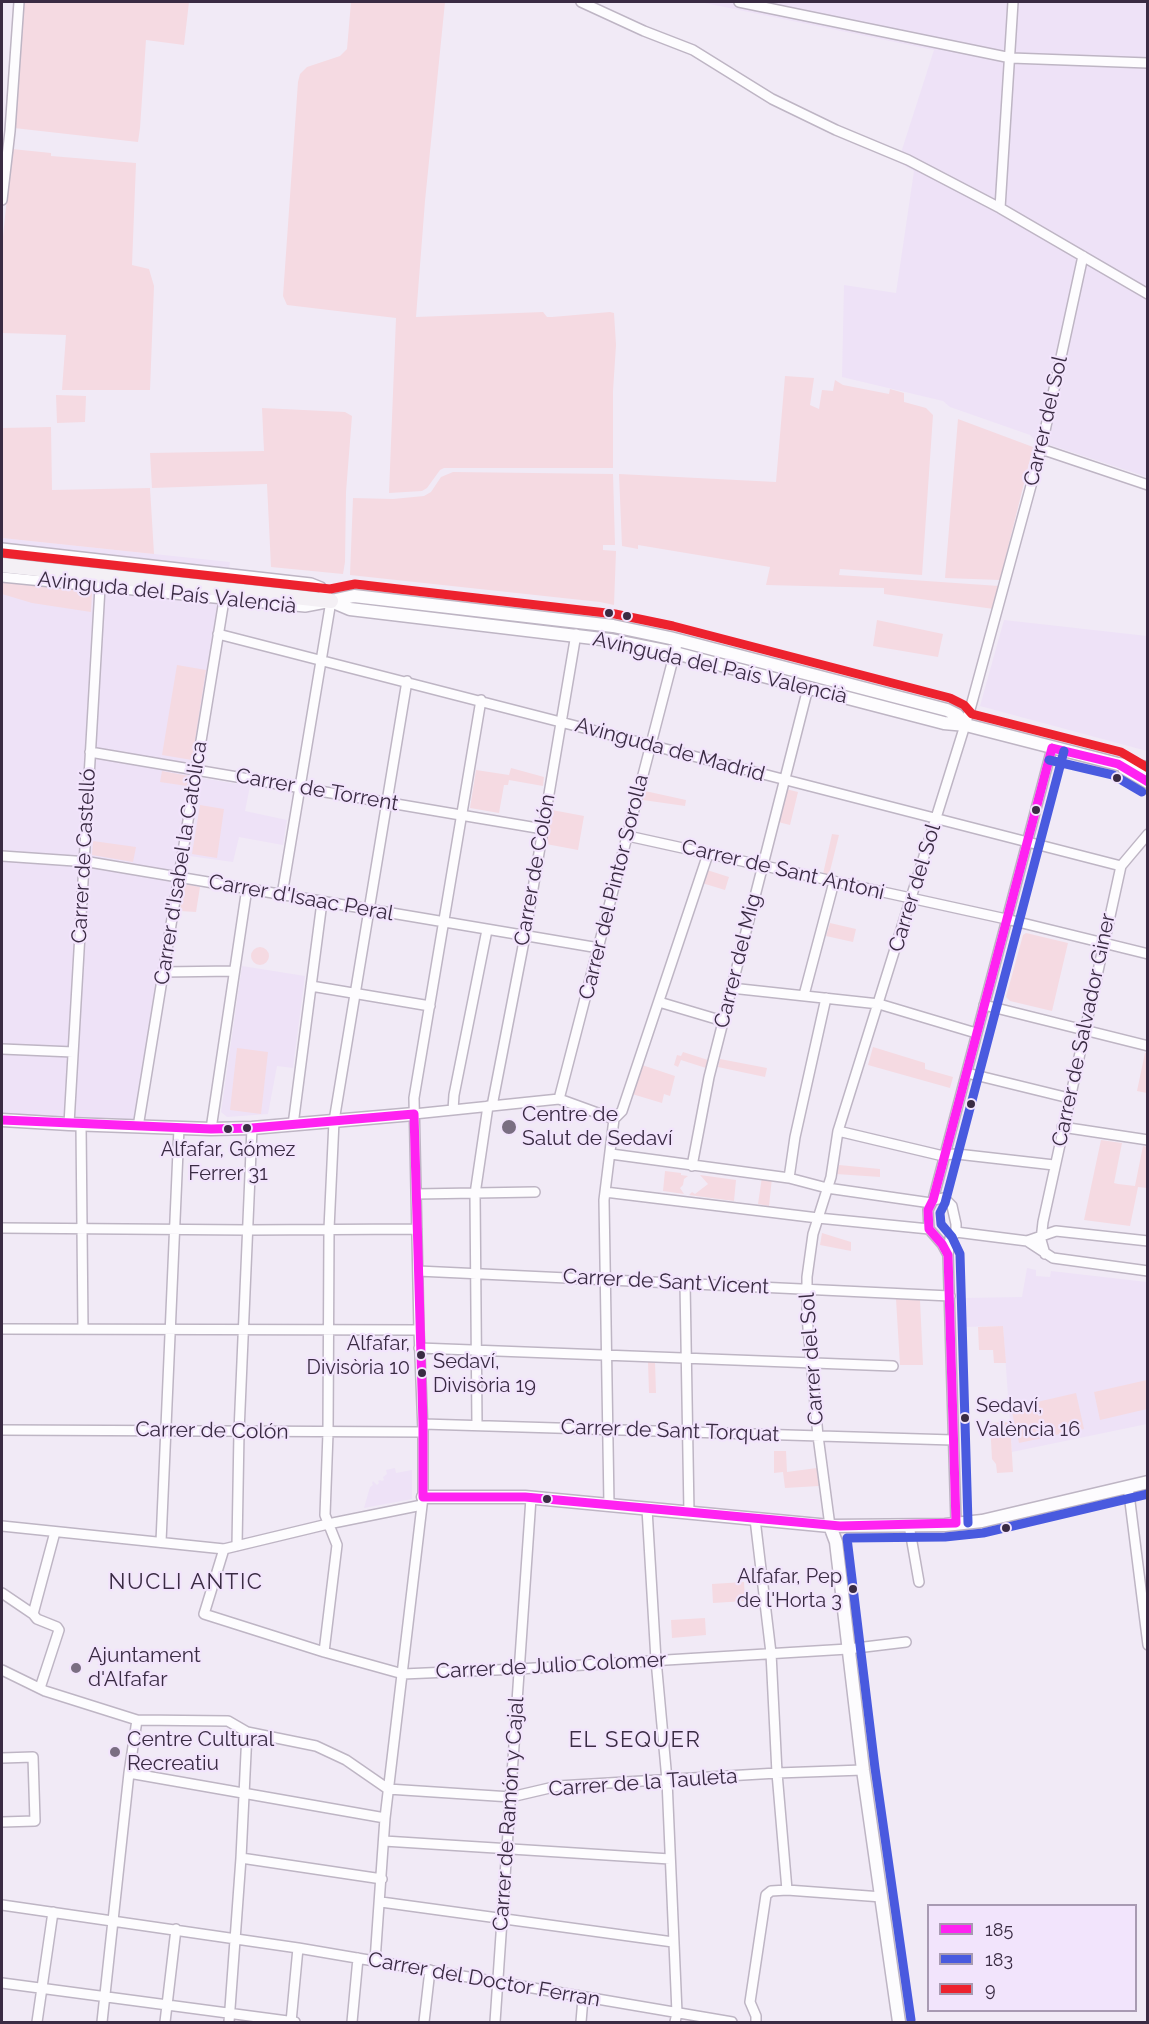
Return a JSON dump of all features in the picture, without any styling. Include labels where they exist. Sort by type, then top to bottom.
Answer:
[{"type":"main road","points":[[2,565],[331,601]]},
{"type":"street","points":[[2,200],[10,131],[19,2]]},
{"type":"street","points":[[581,2],[693,50],[772,99],[836,130],[909,160],[1000,208],[1148,294]]},
{"type":"street","points":[[739,2],[1011,58],[1148,63]]},
{"type":"street","points":[[1000,208],[1013,2]]},
{"type":"street","name":"Carrer del Sol","points":[[830,1526],[807,1326],[807,1289],[813,1234],[831,1177],[838,1131],[966,725],[1041,449],[1083,256]]},
{"type":"street","points":[[1041,449],[1148,485]]},
{"type":"street","name":"Avinguda del País Valencià","points":[[2,548],[311,583],[321,587],[331,601],[350,609],[576,634],[675,653],[944,723],[966,725],[1118,764],[1148,768]]},
{"type":"street","name":"Avinguda del País Valencià","points":[[2,577],[305,608],[354,596],[613,626],[678,640],[947,710],[966,725]]},
{"type":"street","name":"Carrer de Castelló","points":[[83,1329],[73,1052],[100,587]]},
{"type":"street","name":"Carrer d'Isabel la Catòlica","points":[[138,1127],[224,600]]},
{"type":"street","points":[[282,895],[331,601]]},
{"type":"street","points":[[576,634],[579,627],[588,623]]},
{"type":"street","name":"Avinguda de Madrid","points":[[218,634],[1121,866]]},
{"type":"street","name":"Carrer de Colón","points":[[477,1425],[475,1194],[490,1106],[525,936],[576,634]]},
{"type":"street","name":"Carrer del Pintor Sorolla","points":[[559,1099],[678,640]]},
{"type":"street","points":[[324,1652],[337,1545],[325,1515],[328,1433],[329,1229],[334,1121],[407,681]]},
{"type":"street","name":"Carrer del Mig","points":[[692,1166],[699,1123],[731,988],[808,688]]},
{"type":"street","points":[[375,1961],[381,1902],[385,1818],[422,1501],[423,1428],[418,1330],[414,1098],[481,700]]},
{"type":"street","points":[[948,1254],[929,1229],[928,1210],[967,1073],[1052,748]]},
{"type":"street","name":"Carrer de Torrent","points":[[90,752],[543,829]]},
{"type":"street","name":"Avinguda del País Valencià","points":[[1118,764],[1148,782]]},
{"type":"street","name":"Carrer de Salvador Giner","points":[[1045,1254],[1042,1235],[1054,1165],[1121,866],[1148,834]]},
{"type":"street","name":"Carrer de Sant Antoni","points":[[628,836],[1006,919],[1148,954]]},
{"type":"street","points":[[609,1505],[605,1192],[614,1119],[622,1111],[708,854]]},
{"type":"street","name":"Carrer d'Isaac Peral","points":[[2,856],[84,861],[599,948]]},
{"type":"street","points":[[804,995],[834,882]]},
{"type":"street","points":[[211,1129],[247,888]]},
{"type":"street","points":[[293,1125],[322,902]]},
{"type":"street","points":[[453,1110],[454,1095],[487,930]]},
{"type":"street","points":[[164,972],[234,971]]},
{"type":"street","points":[[311,986],[429,1006]]},
{"type":"street","points":[[731,988],[879,1004],[976,1033]]},
{"type":"street","points":[[789,1178],[795,1137],[826,998]]},
{"type":"street","points":[[659,1002],[723,1021]]},
{"type":"street","points":[[984,1005],[1148,1046]]},
{"type":"street","points":[[2,1049],[73,1052]]},
{"type":"street","points":[[967,1073],[1069,1098]]},
{"type":"street","points":[[2,1120],[138,1127],[252,1128],[559,1099],[614,1119]]},
{"type":"street","points":[[1062,1127],[1148,1140]]},
{"type":"street","points":[[161,1542],[179,1128]]},
{"type":"street","points":[[237,1546],[239,1432],[252,1128]]},
{"type":"street","points":[[838,1131],[944,1156],[957,1154],[1054,1165]]},
{"type":"street","points":[[611,1154],[789,1178],[827,1188],[932,1202],[944,1198]]},
{"type":"street","points":[[938,1181],[944,1198],[952,1206],[956,1218],[948,1254],[956,1523]]},
{"type":"street","points":[[416,1194],[536,1192]]},
{"type":"street","points":[[605,1192],[929,1229]]},
{"type":"street","points":[[2,1228],[417,1229]]},
{"type":"street","points":[[939,1240],[953,1235],[1027,1241],[1056,1231],[1148,1241]]},
{"type":"street","points":[[1027,1241],[1045,1254],[1062,1260],[1148,1271]]},
{"type":"street","name":"Carrer de Sant Vicent","points":[[418,1271],[950,1296]]},
{"type":"street","points":[[685,1283],[689,1513]]},
{"type":"street","points":[[2,1329],[418,1330]]},
{"type":"street","points":[[419,1348],[892,1366]]},
{"type":"street","name":"Carrer de Sant Torquat","points":[[423,1428],[477,1425],[953,1440]]},
{"type":"street","name":"Carrer de Colón","points":[[2,1430],[328,1433],[423,1428]]},
{"type":"street","points":[[2,1526],[224,1549],[422,1501],[531,1498],[830,1526],[909,1526],[982,1521],[1148,1482]]},
{"type":"street","points":[[1128,1486],[1148,1646]]},
{"type":"street","name":"Carrer de Ramón y Cajal","points":[[495,2022],[531,1498]]},
{"type":"street","points":[[647,1509],[656,1660],[667,1780],[676,2018]]},
{"type":"street","points":[[755,1520],[771,1653],[777,1773],[787,1890]]},
{"type":"street","points":[[830,1526],[836,1542],[863,1770],[899,2022]]},
{"type":"street","points":[[909,1526],[919,1582]]},
{"type":"street","points":[[33,1614],[55,1532]]},
{"type":"street","name":"Carrer de Julio Colomer","points":[[224,1549],[204,1614],[403,1674],[518,1670],[848,1649],[906,1642]]},
{"type":"street","points":[[2,1593],[33,1614],[37,1620],[57,1627],[59,1630],[40,1689]]},
{"type":"street","points":[[2,1670],[40,1689],[137,1720],[228,1721],[247,1732],[316,1746],[346,1760],[388,1789]]},
{"type":"street","points":[[102,2022],[134,1727],[137,1720]]},
{"type":"street","points":[[230,2018],[242,1858],[247,1732]]},
{"type":"street","points":[[2,1758],[33,1757],[35,1821],[2,1822]]},
{"type":"street","name":"Carrer de la Tauleta","points":[[388,1789],[511,1797],[558,1786],[863,1770]]},
{"type":"street","points":[[129,1773],[385,1818]]},
{"type":"street","points":[[384,1841],[670,1859]]},
{"type":"street","points":[[242,1858],[382,1879]]},
{"type":"street","points":[[756,2022],[750,2002],[766,1895],[771,1891],[787,1890],[882,1897]]},
{"type":"street","points":[[381,1902],[673,1942]]},
{"type":"street","name":"Carrer del Doctor Ferran","points":[[2,1905],[176,1929],[430,1970],[583,1998],[676,2018],[732,2022]]},
{"type":"street","points":[[37,2022],[53,1912]]},
{"type":"street","points":[[165,2022],[176,1929]]},
{"type":"street","points":[[2,1983],[166,2006],[230,2018],[292,2022],[298,1948]]},
{"type":"street","points":[[352,2022],[358,1958]]},
{"type":"street","points":[[424,2022],[430,1970]]},
{"type":"street","points":[[581,2022],[583,1998]]},
{"type":"shaded area","points":[[23,2],[189,2],[184,45],[146,40],[138,142],[14,128]]},
{"type":"shaded area","points":[[351,2],[445,2],[416,317],[543,312],[547,317],[552,317],[614,313],[616,345],[613,391],[613,468],[444,468],[422,491],[389,493],[396,318],[287,305],[283,296],[298,82],[300,74],[307,67],[340,56],[347,49]]},
{"type":"shaded area","points":[[700,2],[1147,2],[1147,477],[1035,440],[1030,435],[950,407],[943,401],[842,377],[844,285],[896,293],[914,171],[898,162],[934,50]]},
{"type":"shaded area","points":[[12,149],[51,153],[51,156],[136,163],[132,265],[149,269],[154,286],[150,390],[62,390],[66,335],[2,333],[2,246]]},
{"type":"shaded area","points":[[785,376],[814,378],[810,405],[819,409],[822,390],[833,391],[835,380],[843,385],[889,394],[890,389],[904,393],[904,402],[926,408],[933,415],[922,575],[840,569],[839,575],[999,586],[994,609],[884,594],[884,588],[766,585],[770,567],[638,545],[638,549],[622,546],[619,474],[776,482]]},
{"type":"shaded area","points":[[56,395],[86,396],[85,422],[57,423]]},
{"type":"shaded area","points":[[262,408],[345,412],[352,416],[343,574],[271,567],[267,484],[152,488],[150,453],[264,451]]},
{"type":"shaded area","points":[[958,419],[1033,447],[1000,580],[945,578]]},
{"type":"shaded area","points":[[51,427],[52,490],[150,488],[154,554],[2,538],[2,428]]},
{"type":"shaded area","points":[[453,472],[613,474],[615,545],[603,545],[603,550],[616,551],[614,605],[350,575],[353,498],[393,499],[424,496],[431,492],[441,477]]},
{"type":"shaded area","points":[[2,538],[230,562],[138,1127],[2,1120]]},
{"type":"shaded area","points":[[2,582],[92,592],[91,612],[32,603],[2,594]]},
{"type":"shaded area","points":[[877,620],[943,634],[938,657],[873,646]]},
{"type":"shaded area","points":[[1004,620],[1147,636],[1147,751],[980,706]]},
{"type":"shaded area","points":[[177,665],[206,670],[192,760],[162,755]]},
{"type":"shaded area","points":[[511,768],[544,777],[543,786],[509,780],[508,785],[504,785],[499,813],[470,808],[476,770],[509,775]]},
{"type":"shaded area","points":[[162,771],[189,776],[187,786],[160,782]]},
{"type":"shaded area","points":[[202,778],[250,786],[245,811],[287,820],[283,845],[239,837],[233,862],[189,856]]},
{"type":"shaded area","points":[[786,789],[798,792],[790,825],[778,822]]},
{"type":"shaded area","points":[[645,791],[686,800],[685,806],[643,800]]},
{"type":"shaded area","points":[[200,805],[224,809],[217,858],[192,854]]},
{"type":"shaded area","points":[[552,810],[584,816],[578,850],[546,844]]},
{"type":"shaded area","points":[[832,834],[839,835],[829,875],[823,874]]},
{"type":"shaded area","points":[[93,841],[136,847],[133,862],[92,855]]},
{"type":"shaded area","points":[[707,870],[729,877],[725,890],[702,883]]},
{"type":"shaded area","points":[[184,884],[200,887],[196,912],[180,911]]},
{"type":"shaded area","points":[[830,923],[856,929],[853,942],[826,936]]},
{"type":"shaded area","points":[[1026,933],[1068,943],[1052,1011],[1010,1001],[1006,997],[1023,935]]},
{"type":"shaded area","points":[[260,947],[266,950],[269,956],[266,962],[260,965],[254,962],[251,956],[254,950]]},
{"type":"shaded area","points":[[242,966],[305,976],[293,1068],[277,1066],[268,1114],[227,1117],[221,1112]]},
{"type":"shaded area","points":[[873,1047],[925,1063],[925,1069],[953,1077],[950,1088],[868,1065]]},
{"type":"shaded area","points":[[237,1048],[268,1052],[261,1114],[230,1110]]},
{"type":"shaded area","points":[[683,1052],[708,1060],[706,1068],[681,1060],[678,1067],[674,1065],[677,1055],[681,1056]]},
{"type":"shaded area","points":[[1145,1053],[1147,1053],[1147,1093],[1137,1091]]},
{"type":"shaded area","points":[[720,1059],[767,1068],[765,1077],[718,1067]]},
{"type":"shaded area","points":[[642,1065],[675,1076],[670,1096],[664,1094],[662,1103],[632,1094]]},
{"type":"shaded area","points":[[1101,1140],[1122,1143],[1114,1183],[1118,1184],[1135,1186],[1143,1146],[1147,1147],[1147,1188],[1138,1187],[1130,1226],[1084,1220]]},
{"type":"shaded area","points":[[839,1165],[880,1169],[880,1177],[836,1174]]},
{"type":"shaded area","points":[[665,1171],[688,1176],[680,1188],[684,1194],[663,1191]]},
{"type":"shaded area","points":[[700,1175],[736,1180],[734,1201],[689,1195],[692,1192],[695,1194],[708,1184]]},
{"type":"shaded area","points":[[762,1177],[772,1178],[769,1206],[758,1204]]},
{"type":"shaded area","points":[[822,1233],[851,1242],[851,1251],[820,1245]]},
{"type":"shaded area","points":[[1027,1268],[1036,1270],[1036,1276],[1050,1277],[1051,1271],[1147,1282],[1147,1424],[1012,1452],[1003,1326],[962,1327],[962,1298],[1022,1297]]},
{"type":"shaded area","points":[[896,1299],[920,1300],[923,1365],[900,1365]]},
{"type":"shaded area","points":[[1003,1326],[1006,1363],[994,1363],[993,1350],[979,1350],[978,1327]]},
{"type":"shaded area","points":[[648,1362],[655,1362],[656,1393],[649,1393]]},
{"type":"shaded area","points":[[1147,1380],[1147,1409],[1100,1420],[1094,1392]]},
{"type":"shaded area","points":[[1076,1393],[1084,1429],[1019,1443],[1011,1408]]},
{"type":"shaded area","points":[[1010,1422],[1013,1472],[997,1473],[996,1464],[992,1459],[990,1423]]},
{"type":"shaded area","points":[[774,1451],[786,1451],[787,1472],[817,1468],[819,1486],[785,1488],[783,1472],[774,1473]]},
{"type":"shaded area","points":[[395,1468],[396,1473],[412,1470],[412,1499],[364,1508],[373,1481],[377,1485],[378,1481],[384,1480],[386,1470]]},
{"type":"shaded area","points":[[744,1582],[745,1601],[713,1603],[712,1584]]},
{"type":"shaded area","points":[[705,1618],[706,1635],[672,1638],[671,1620]]},
{"type":"transit line","name":"9","points":[[3,553],[330,589],[355,584],[615,614],[673,626],[950,698],[964,705],[972,714],[1121,752],[1148,768]]},
{"type":"transit line","name":"185","points":[[1052,748],[1118,764],[1148,782]]},
{"type":"transit line","name":"185","points":[[956,1523],[948,1255],[929,1229],[928,1210],[933,1200],[1052,748]]},
{"type":"transit line","name":"183","points":[[968,1523],[960,1254],[952,1237],[941,1224],[940,1213],[945,1203],[1064,751]]},
{"type":"transit line","name":"183","points":[[1049,760],[1113,775],[1142,792]]},
{"type":"transit line","name":"185","points":[[414,1114],[423,1497]]},
{"type":"transit line","name":"185","points":[[2,1120],[211,1129],[252,1128],[414,1114]]},
{"type":"transit line","name":"183","points":[[911,2020],[875,1768],[847,1538],[945,1537],[983,1533],[1148,1494]]},
{"type":"transit line","name":"185","points":[[423,1497],[525,1497],[840,1526],[956,1523]]},
{"type":"place","name":"Centre de Salut de Sedaví","points":[[509,1127]]},
{"type":"place","name":"Alfafar, Gómez Ferrer 31","points":[[228,1129]]},
{"type":"place","name":"Alfafar, Divisòria 10","points":[[421,1355]]},
{"type":"place","name":"Sedaví, Divisòria 19","points":[[422,1373]]},
{"type":"place","name":"Sedaví, València 16","points":[[965,1418]]},
{"type":"place","name":"Alfafar, Pep de l'Horta 3","points":[[853,1589]]},
{"type":"place","name":"Ajuntament d'Alfafar","points":[[76,1668]]},
{"type":"place","name":"Centre Cultural Recreatiu","points":[[115,1752]]},
{"type":"district","name":"NUCLI ANTIC","points":[[186,1582]]},
{"type":"district","name":"EL SEQUER","points":[[635,1740]]}]
